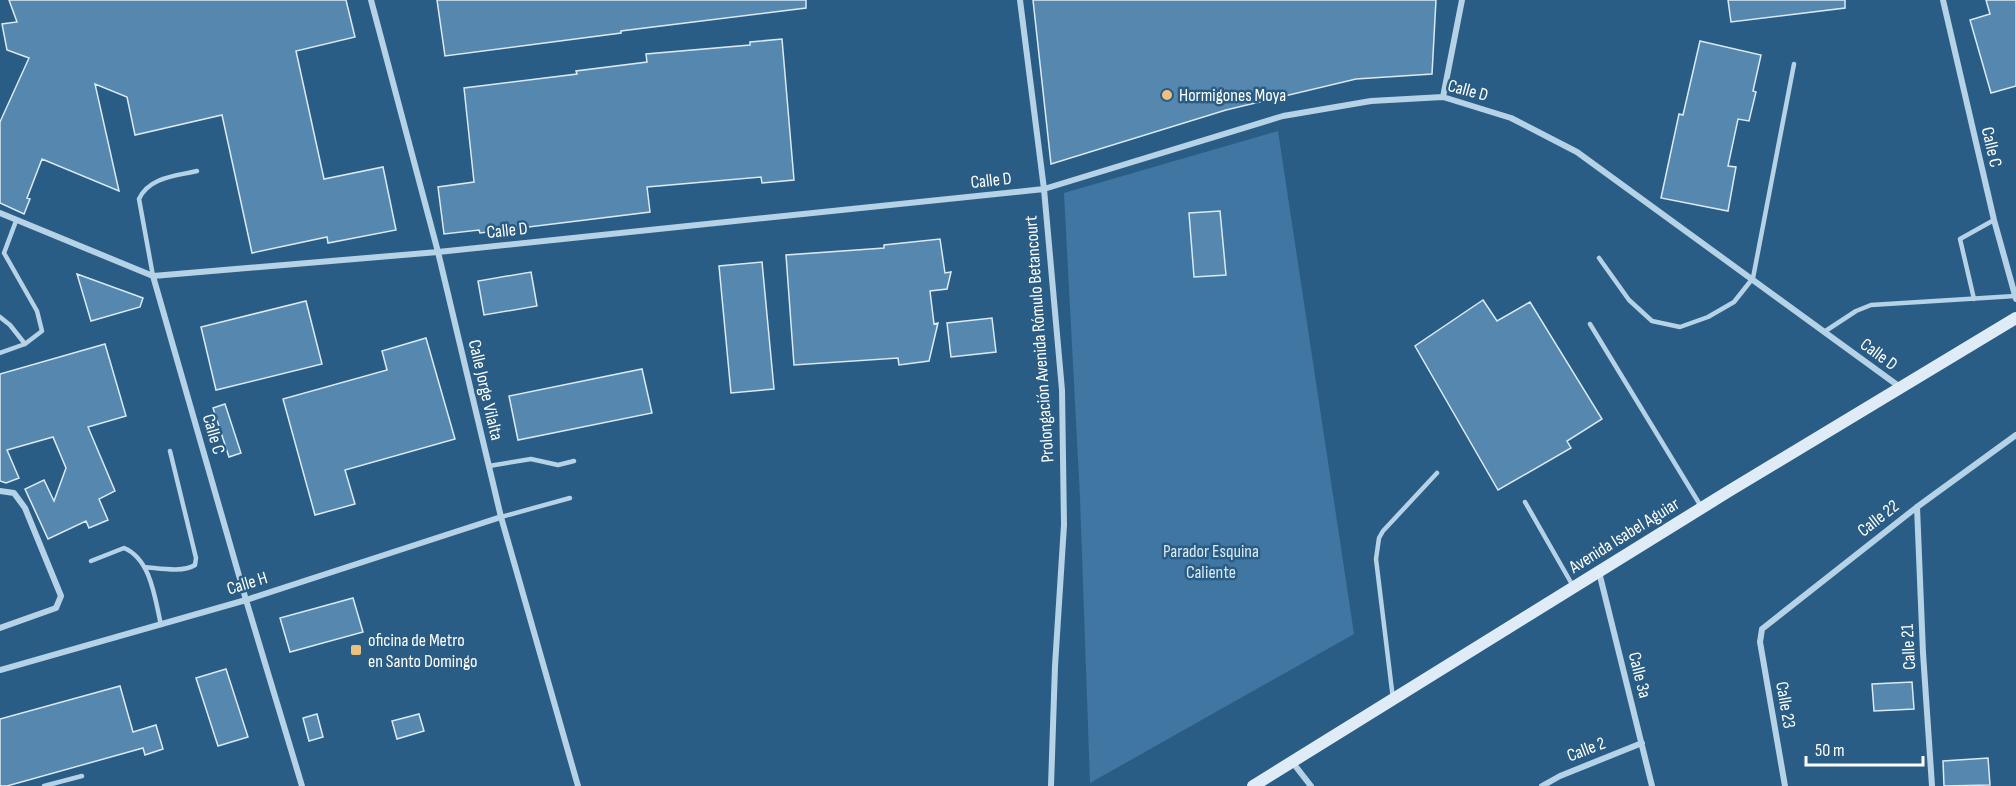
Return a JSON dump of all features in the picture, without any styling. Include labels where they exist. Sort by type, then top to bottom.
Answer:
[{"type":"main road","name":"Avenida Isabel Aguiar","points":[[1253,786],[1573,587],[2016,318]]},
{"type":"street","name":"Calle Jorge Vilalta","points":[[371,0],[438,252],[501,517],[578,786]]},
{"type":"street","name":"Prolongación Avenida Rómulo Betancourt","points":[[1020,0],[1044,189],[1062,390],[1064,525],[1055,666],[1051,786]]},
{"type":"street","points":[[1443,97],[1462,0]]},
{"type":"street","name":"Calle C","points":[[1942,0],[1994,220],[2016,298]]},
{"type":"street","name":"Calle D","points":[[0,213],[153,276],[438,252],[1044,189],[1283,116],[1371,101],[1443,97],[1511,118],[1577,152],[1900,387]]},
{"type":"street","name":"Calle C","points":[[153,276],[302,786]]},
{"type":"street","name":"Calle 22","points":[[1762,629],[1917,507],[2016,435]]},
{"type":"street","points":[[0,491],[14,493],[25,508],[61,596],[56,608],[0,628]]},
{"type":"street","name":"Calle 21","points":[[1917,507],[1923,653],[1932,786]]},
{"type":"street","name":"Calle H","points":[[0,670],[246,600],[501,517]]},
{"type":"street","name":"Calle 3a","points":[[1599,572],[1652,786]]},
{"type":"street","name":"Calle 23","points":[[1762,629],[1760,642],[1785,786]]},
{"type":"street","name":"Calle 2","points":[[1542,786],[1560,776],[1642,743]]},
{"type":"street","points":[[1293,763],[1311,786]]},
{"type":"lane","points":[[1599,258],[1629,300],[1652,321],[1680,327],[1708,317],[1734,302],[1753,278],[1794,64]]},
{"type":"lane","points":[[153,276],[140,198],[144,189],[152,182],[197,171]]},
{"type":"lane","points":[[1974,299],[1960,239],[1994,220]]},
{"type":"lane","points":[[0,353],[25,344],[42,331],[37,311],[4,253],[16,221]]},
{"type":"lane","points":[[1824,332],[1871,304],[2016,298]]},
{"type":"lane","points":[[0,317],[10,325],[25,344]]},
{"type":"lane","points":[[1590,324],[1702,508]]},
{"type":"lane","points":[[144,567],[178,569],[195,565],[196,558],[170,451]]},
{"type":"lane","points":[[489,466],[531,459],[558,465],[574,461]]},
{"type":"lane","points":[[1394,700],[1376,559],[1379,538],[1437,473]]},
{"type":"lane","points":[[501,517],[570,498]]},
{"type":"lane","points":[[1526,502],[1573,587]]},
{"type":"lane","points":[[91,561],[124,548],[135,553],[144,567],[161,625]]},
{"type":"lane","points":[[44,786],[82,776]]},
{"type":"green space","name":"Parador Esquina Caliente","points":[[1278,131],[1354,634],[1090,783],[1080,497],[1064,193]]},
{"type":"building","points":[[9,0],[346,0],[355,37],[296,51],[324,179],[383,167],[396,230],[328,243],[327,237],[252,253],[222,115],[135,135],[127,97],[95,84],[119,191],[42,159],[27,198],[30,199],[24,214],[0,203],[0,122],[29,58],[7,50],[2,24],[17,22]]},
{"type":"building","points":[[437,0],[806,0],[806,8],[445,56]]},
{"type":"building","name":"Hormigones Moya","points":[[1033,0],[1436,0],[1432,74],[1356,79],[1226,110],[1051,164]]},
{"type":"building","points":[[1728,0],[1845,0],[1845,8],[1731,22]]},
{"type":"building","points":[[1986,0],[2016,0],[2016,86],[1991,93],[1970,20],[1990,14]]},
{"type":"building","points":[[782,39],[794,180],[762,183],[761,177],[647,187],[650,212],[480,233],[479,230],[444,234],[438,187],[474,182],[464,88],[577,74],[576,71],[647,62],[646,54],[750,45],[750,42]]},
{"type":"building","points":[[1700,41],[1761,55],[1749,121],[1738,119],[1728,166],[1736,167],[1728,211],[1661,198],[1679,114],[1683,115]]},
{"type":"building","points":[[1220,211],[1226,275],[1194,277],[1189,213]]},
{"type":"building","points":[[940,239],[945,273],[951,272],[947,289],[930,291],[934,324],[938,323],[929,361],[899,365],[898,358],[794,365],[786,255],[884,248],[884,245]]},
{"type":"building","points":[[762,262],[774,389],[731,393],[719,266]]},
{"type":"building","points":[[531,272],[537,306],[484,315],[478,281]]},
{"type":"building","points":[[77,274],[143,298],[140,307],[91,321]]},
{"type":"building","points":[[1483,300],[1497,321],[1530,302],[1602,419],[1567,441],[1571,448],[1498,490],[1415,346]]},
{"type":"building","points":[[306,301],[322,364],[216,390],[201,327]]},
{"type":"building","points":[[992,318],[996,352],[951,357],[947,323]]},
{"type":"building","points":[[426,338],[455,439],[345,470],[355,504],[315,515],[283,399],[387,370],[382,351]]},
{"type":"building","points":[[105,344],[126,416],[88,427],[115,491],[99,499],[108,520],[89,528],[86,521],[48,539],[25,489],[44,480],[54,501],[66,468],[53,437],[7,450],[19,478],[6,483],[0,481],[0,374]]},
{"type":"building","points":[[642,369],[652,413],[518,440],[509,396]]},
{"type":"building","points":[[225,404],[241,453],[229,457],[213,408]]},
{"type":"building","points":[[353,598],[363,632],[290,652],[280,618]]},
{"type":"building","points":[[226,669],[248,737],[218,746],[196,678]]},
{"type":"building","points":[[1912,682],[1914,709],[1874,711],[1872,684]]},
{"type":"building","points":[[120,686],[133,732],[156,725],[163,749],[145,755],[143,748],[0,786],[0,719]]},
{"type":"building","points":[[317,714],[323,737],[309,741],[303,718]]},
{"type":"building","points":[[419,714],[424,731],[397,739],[392,721]]},
{"type":"building","points":[[1988,758],[1990,785],[1944,786],[1943,761]]},
{"type":"place","name":"Hormigones Moya","points":[[1167,95]]},
{"type":"place","name":"oficina de Metro en Santo Domingo","points":[[356,650]]}]
